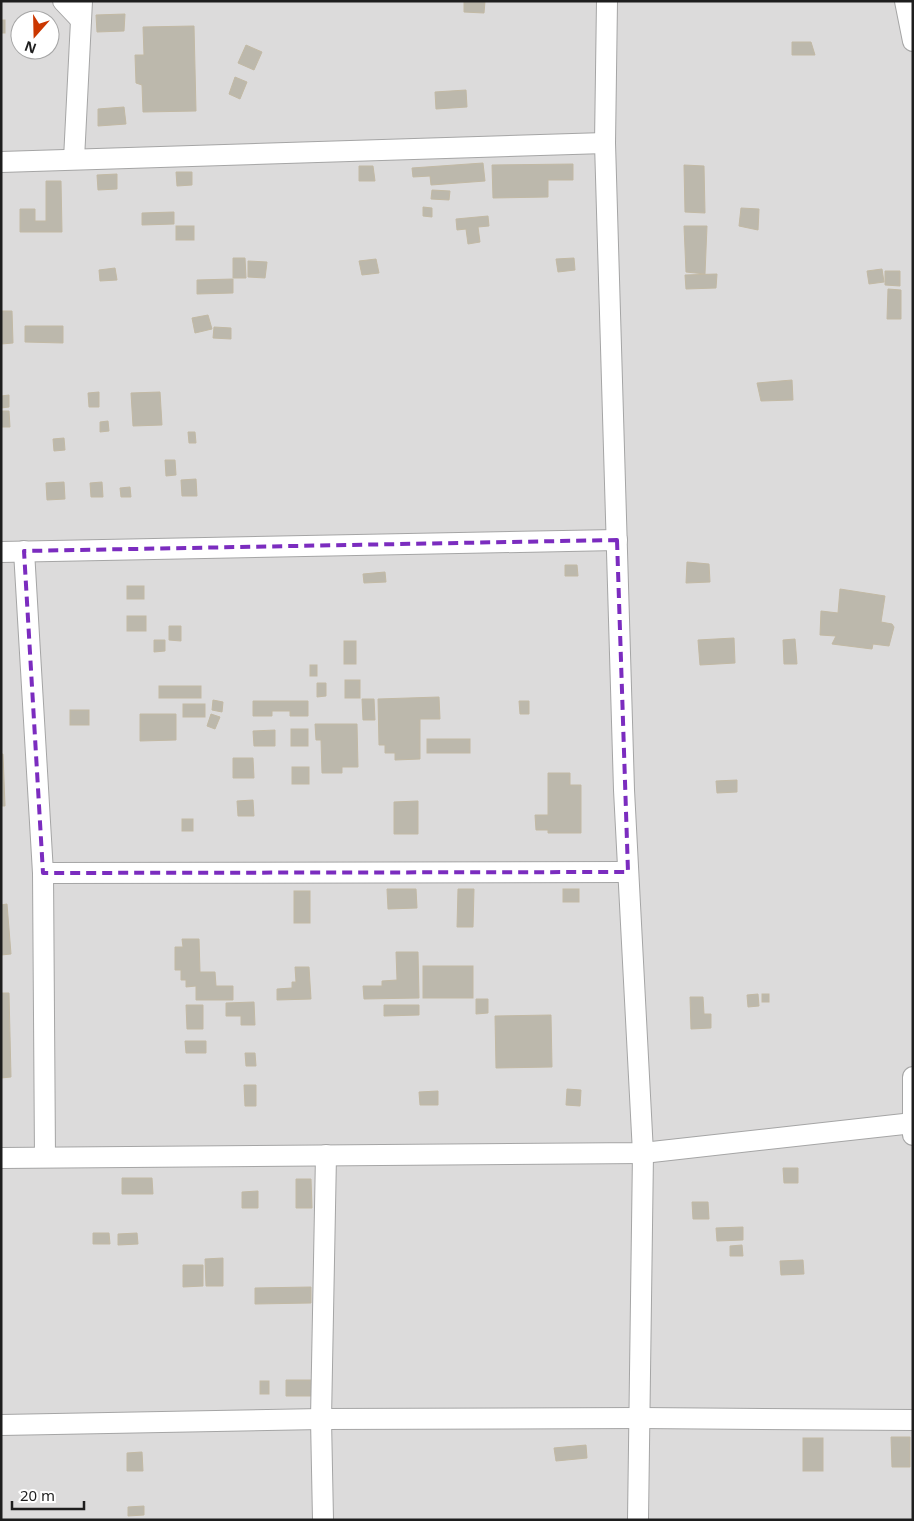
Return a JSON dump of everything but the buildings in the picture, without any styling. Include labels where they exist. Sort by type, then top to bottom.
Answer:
[{"type":"street","points":[[63,1],[81,10],[74,158]]},
{"type":"street","points":[[607,1],[606,143],[624,790],[643,1153],[638,1520]]},
{"type":"street","points":[[905,1],[913,41]]},
{"type":"street","points":[[1,162],[74,158],[606,143]]},
{"type":"street","points":[[1,552],[617,540]]},
{"type":"street","points":[[24,552],[43,873],[45,1157]]},
{"type":"street","points":[[43,873],[628,872]]},
{"type":"street","points":[[913,1077],[913,1135]]},
{"type":"street","points":[[1,1158],[643,1153],[912,1123]]},
{"type":"street","points":[[323,1520],[321,1419],[326,1155]]},
{"type":"street","points":[[1,1425],[321,1419],[640,1418],[913,1420]]},
{"type":"highlighted area","points":[[617,540],[628,872],[43,873],[24,551]]},
{"type":"shaded area","points":[[1,1],[913,1],[913,1520],[1,1520]]}]
